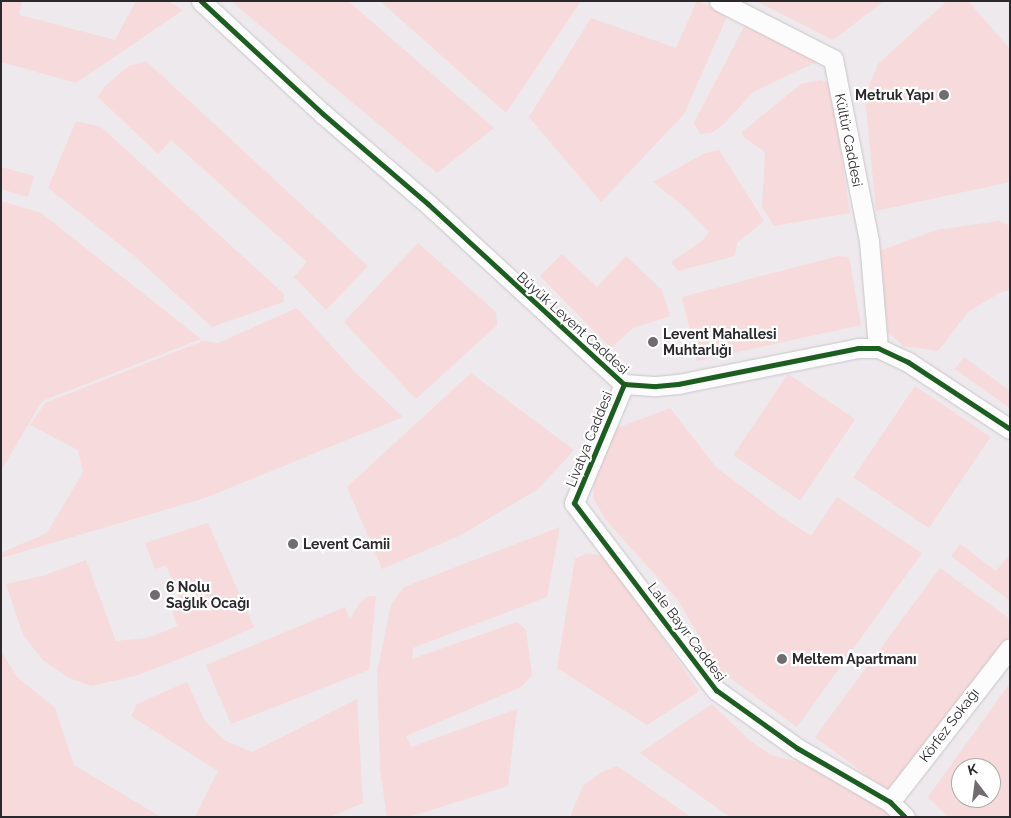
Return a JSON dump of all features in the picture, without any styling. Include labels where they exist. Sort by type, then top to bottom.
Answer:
[{"type":"street","name":"Büyük Levent Caddesi","points":[[201,1],[323,114],[428,204],[624,384],[656,386],[678,384],[858,348],[878,348],[908,362],[1010,429]]},
{"type":"street","name":"Kültür Caddesi","points":[[719,1],[833,59],[869,241],[878,348]]},
{"type":"street","name":"Livatya Caddesi","points":[[574,503],[624,384]]},
{"type":"street","name":"Lale Bayır Caddesi","points":[[574,503],[716,690],[797,748],[890,802],[905,817]]},
{"type":"street","name":"Körfez Sokağı","points":[[890,802],[1010,648]]},
{"type":"shaded area","points":[[1,1],[22,1],[19,15],[115,40],[136,1],[168,1],[183,10],[76,83],[1,62]]},
{"type":"shaded area","points":[[235,1],[348,1],[494,128],[437,173],[233,3]]},
{"type":"shaded area","points":[[380,1],[427,1],[430,3],[433,1],[581,1],[506,113]]},
{"type":"shaded area","points":[[697,1],[728,14],[684,114],[601,202],[529,117],[591,18],[676,48]]},
{"type":"shaded area","points":[[756,1],[884,1],[833,40]]},
{"type":"shaded area","points":[[947,1],[968,1],[1010,49],[1010,182],[876,211],[865,95],[878,64]]},
{"type":"shaded area","points":[[745,25],[818,61],[753,92],[724,124],[711,133],[700,134],[694,123]]},
{"type":"shaded area","points":[[146,61],[368,266],[326,310],[294,277],[307,262],[171,140],[158,154],[98,97],[106,85],[129,66]]},
{"type":"shaded area","points":[[820,80],[827,82],[832,91],[850,213],[774,226],[762,207],[765,152],[745,138],[742,132],[801,84]]},
{"type":"shaded area","points":[[76,121],[101,127],[284,294],[283,302],[212,327],[132,254],[48,188]]},
{"type":"shaded area","points":[[719,150],[764,221],[737,243],[735,256],[678,271],[671,262],[702,241],[709,232],[687,209],[653,182],[705,153]]},
{"type":"shaded area","points":[[1,167],[34,176],[28,197],[1,189]]},
{"type":"shaded area","points":[[1,201],[41,213],[201,339],[42,401],[1,471]]},
{"type":"shaded area","points":[[999,221],[1010,226],[1010,290],[999,293],[968,312],[938,351],[903,346],[888,332],[877,252],[936,230]]},
{"type":"shaded area","points":[[418,243],[496,312],[497,325],[416,399],[344,322]]},
{"type":"shaded area","points":[[562,254],[597,287],[626,256],[662,290],[670,316],[633,328],[611,348],[540,276]]},
{"type":"shaded area","points":[[838,256],[849,257],[861,325],[697,361],[682,297]]},
{"type":"shaded area","points":[[297,308],[354,371],[403,417],[205,498],[1,558],[1,553],[47,533],[83,472],[78,450],[30,425],[45,403],[203,341],[218,343]]},
{"type":"shaded area","points":[[964,357],[1010,391],[1010,408],[955,369]]},
{"type":"shaded area","points":[[471,373],[574,450],[538,489],[461,535],[382,569],[347,487]]},
{"type":"shaded area","points":[[788,374],[855,419],[800,501],[733,455]]},
{"type":"shaded area","points":[[915,386],[990,437],[929,528],[853,477]]},
{"type":"shaded area","points":[[670,408],[716,467],[779,515],[811,536],[837,497],[922,553],[797,727],[718,669],[678,600],[606,520],[593,498],[594,484],[614,429]]},
{"type":"shaded area","points":[[208,523],[254,627],[217,644],[138,675],[92,686],[69,678],[43,660],[23,635],[6,584],[42,576],[86,560],[116,641],[147,638],[178,626],[172,612],[183,607],[166,565],[155,569],[145,543]]},
{"type":"shaded area","points":[[560,527],[547,597],[413,648],[412,659],[517,622],[526,630],[532,675],[521,687],[406,736],[411,747],[517,709],[508,786],[409,817],[387,817],[380,769],[377,672],[391,605],[404,587]]},
{"type":"shaded area","points":[[960,544],[996,571],[1010,554],[1010,601],[951,556]]},
{"type":"shaded area","points":[[585,554],[601,555],[608,558],[699,691],[647,725],[557,668],[575,559]]},
{"type":"shaded area","points":[[940,568],[1010,619],[1010,635],[892,794],[815,737]]},
{"type":"shaded area","points":[[369,596],[376,596],[369,670],[231,724],[206,665],[345,607],[350,619],[360,602]]},
{"type":"shaded area","points":[[1,651],[17,677],[55,708],[74,765],[161,817],[1,817]]},
{"type":"shaded area","points":[[187,682],[205,721],[224,740],[252,752],[357,699],[363,803],[330,817],[195,817],[218,771],[131,716],[137,704]]},
{"type":"shaded area","points":[[1010,683],[1010,817],[948,817],[928,797],[951,765],[951,808],[1001,808],[1001,758],[956,758]]},
{"type":"shaded area","points":[[712,704],[750,741],[771,755],[799,762],[889,809],[896,817],[730,817],[640,753]]},
{"type":"shaded area","points":[[617,766],[691,817],[570,817],[583,786],[600,773]]},
{"type":"cycle path","points":[[201,1],[323,114],[428,204],[624,384],[656,386],[678,384],[858,348],[878,348],[908,362],[1010,429]]},
{"type":"cycle path","points":[[624,384],[574,503],[716,690],[797,748],[890,802],[905,817]]},
{"type":"place","name":"Metruk Yapı","points":[[944,95]]},
{"type":"place","name":"Levent Mahallesi Muhtarlığı","points":[[653,342]]},
{"type":"place","name":"Levent Camii","points":[[293,544]]},
{"type":"place","name":"6 Nolu Sağlık Ocağı","points":[[155,595]]},
{"type":"place","name":"Meltem Apartmanı","points":[[782,659]]}]
